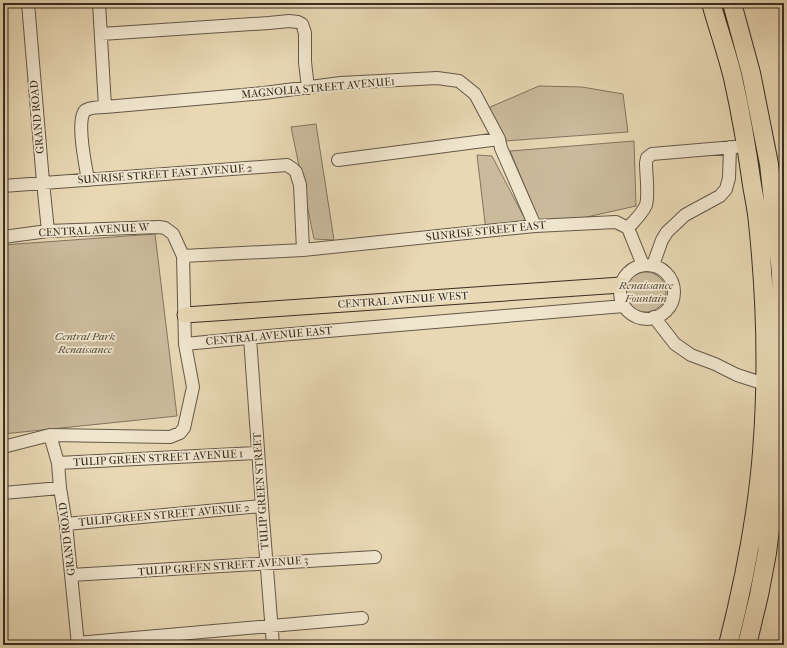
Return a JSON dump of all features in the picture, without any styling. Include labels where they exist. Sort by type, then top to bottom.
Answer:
[{"type":"highway","points":[[711,3],[732,77],[738,146],[759,229],[765,325],[765,384],[762,453],[756,505],[738,607],[728,645]]},
{"type":"highway","points":[[732,3],[751,73],[769,164],[781,272],[783,382],[779,455],[767,553],[759,596],[747,645]]},
{"type":"main road","name":"CENTRAL AVENUE WEST","points":[[184,314],[621,285]]},
{"type":"street","name":"GRAND ROAD","points":[[28,3],[48,231]]},
{"type":"street","points":[[99,3],[105,107]]},
{"type":"street","points":[[101,34],[289,21],[298,22],[302,24],[305,33],[305,62],[308,88]]},
{"type":"street","name":"MAGNOLIA STREET AVENUE1","points":[[88,180],[81,133],[82,114],[86,110],[105,107],[256,94],[342,83],[437,78],[459,81],[475,94],[499,139],[501,148],[535,226]]},
{"type":"street","points":[[338,160],[499,139]]},
{"type":"street","points":[[738,146],[726,189],[720,196],[685,216],[667,232],[648,265],[628,228],[642,212],[646,204],[646,163],[650,154],[738,146]]},
{"type":"street","name":"SUNRISE STREET EAST AVENUE 2","points":[[3,186],[287,165],[296,172],[300,185],[303,250]]},
{"type":"street","name":"SUNRISE STREET EAST","points":[[183,256],[303,250],[535,226],[616,222],[628,228]]},
{"type":"street","name":"CENTRAL AVENUE W","points":[[3,237],[48,231],[165,228],[172,234],[183,256],[185,344]]},
{"type":"street","points":[[648,265],[663,269],[667,273],[674,287],[674,298],[670,307],[662,315],[652,318],[641,318],[632,314],[624,306],[620,296],[621,285],[625,276],[633,268],[648,265]]},
{"type":"street","name":"CENTRAL AVENUE EAST","points":[[185,344],[624,306]]},
{"type":"street","points":[[654,317],[675,344],[691,355],[715,364],[737,375],[765,384]]},
{"type":"street","name":"TULIP GREEN STREET","points":[[250,338],[273,645]]},
{"type":"street","points":[[3,447],[50,435],[170,437],[180,432],[184,428],[193,387],[185,344]]},
{"type":"street","name":"GRAND ROAD","points":[[50,435],[58,463],[60,488],[66,524],[78,644]]},
{"type":"street","name":"TULIP GREEN STREET AVENUE 1","points":[[58,463],[258,453]]},
{"type":"street","points":[[3,493],[60,488]]},
{"type":"street","name":"TULIP GREEN STREET AVENUE 2","points":[[66,524],[262,506]]},
{"type":"street","name":"TULIP GREEN STREET AVENUE 3","points":[[71,575],[374,557]]},
{"type":"street","points":[[78,644],[362,618]]},
{"type":"green space","points":[[539,86],[582,87],[623,94],[628,132],[491,142],[488,108]]},
{"type":"green space","points":[[316,124],[334,240],[314,239],[291,127]]},
{"type":"green space","points":[[634,141],[636,206],[542,227],[510,151]]},
{"type":"green space","points":[[477,155],[492,156],[528,225],[486,231]]},
{"type":"green space","name":"Central Park Renaissance","points":[[155,234],[177,416],[3,434],[3,245]]},
{"type":"green space","name":"Renaissance Fountain","points":[[650,272],[657,275],[663,281],[666,292],[665,300],[657,309],[650,312],[642,312],[635,309],[627,300],[626,288],[629,281],[638,273]]}]
